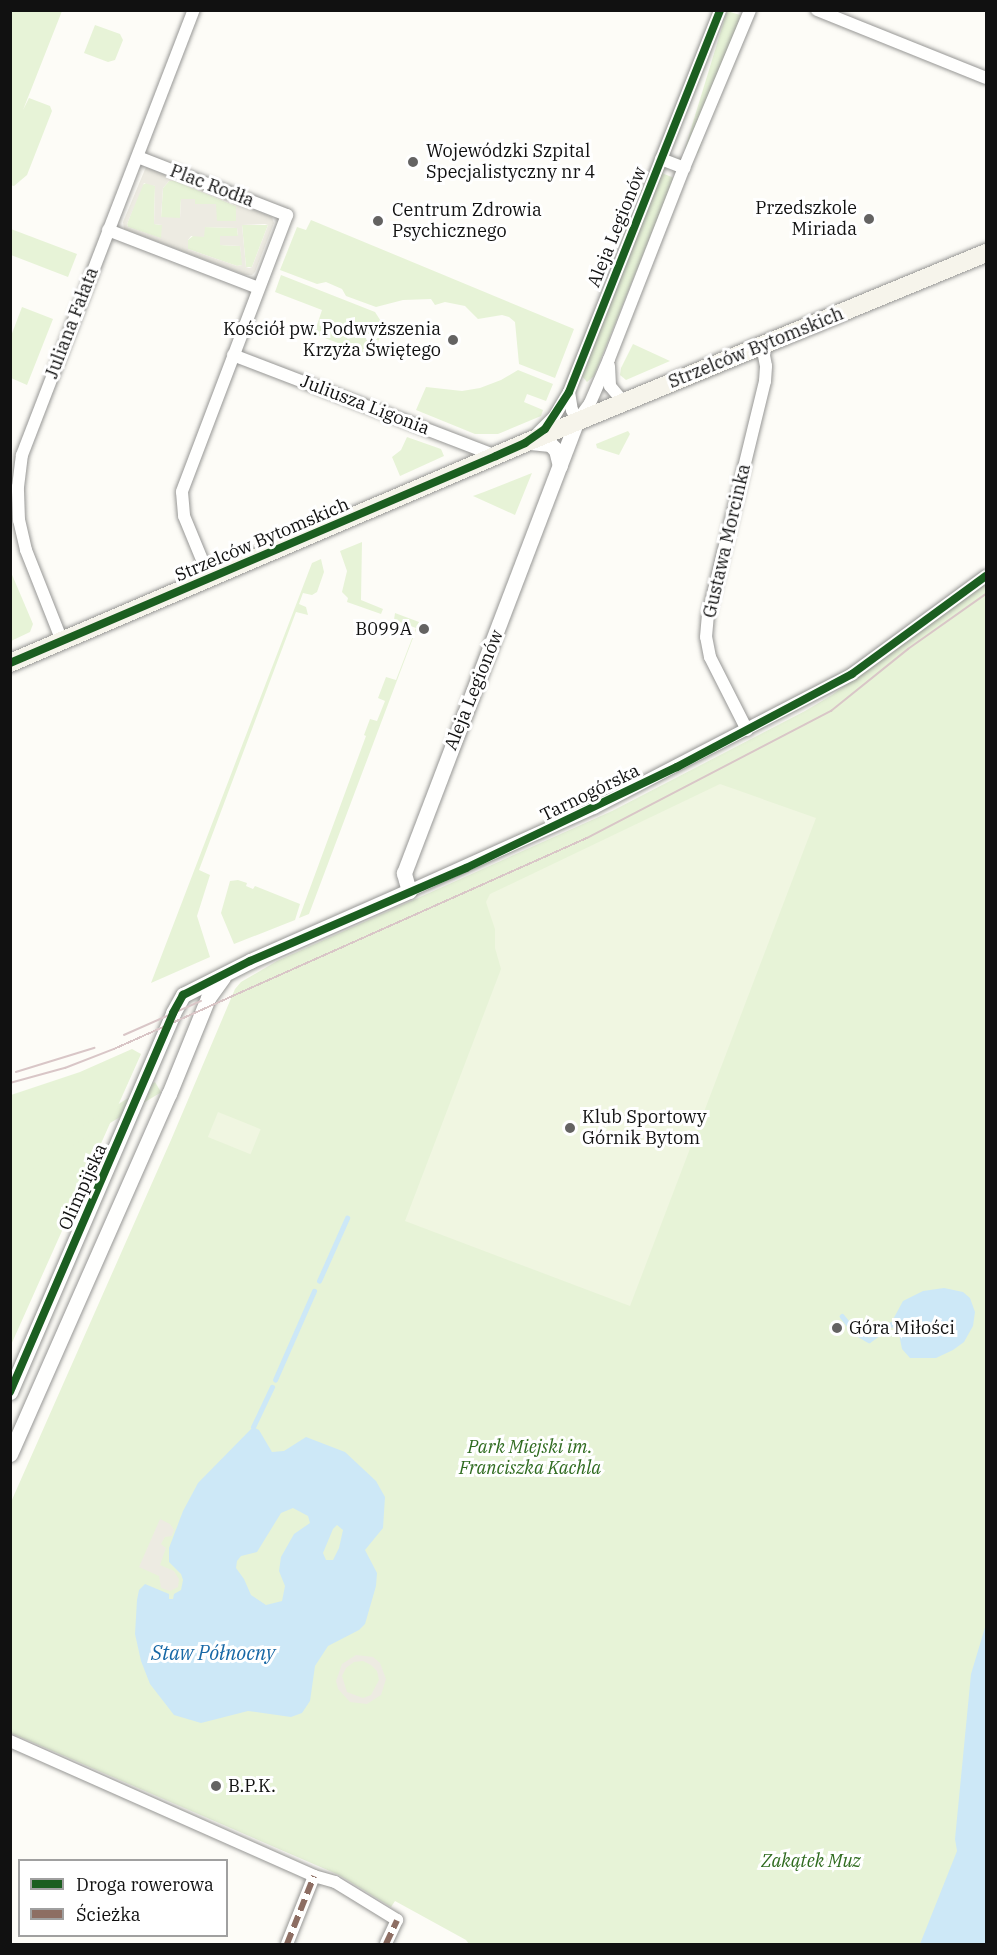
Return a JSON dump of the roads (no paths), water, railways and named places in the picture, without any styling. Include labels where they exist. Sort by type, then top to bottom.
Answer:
[{"type":"main road","name":"Strzelców Bytomskich","points":[[10,663],[577,421],[987,253]]},
{"type":"street","name":"Juliana Fałata","points":[[62,641],[26,550],[17,507],[22,455],[194,10]]},
{"type":"street","name":"Aleja Legionów","points":[[525,443],[545,429],[569,392],[720,10]]},
{"type":"street","name":"Aleja Legionów","points":[[409,891],[404,873],[577,421],[590,403],[609,359],[684,168],[750,10]]},
{"type":"street","points":[[817,10],[987,78]]},
{"type":"street","name":"Plac Rodła","points":[[138,157],[287,216],[258,288]]},
{"type":"street","points":[[661,159],[684,168]]},
{"type":"street","points":[[108,230],[258,288],[182,492],[184,516],[210,579]]},
{"type":"street","name":"Gustawa Morcinka","points":[[747,730],[710,657],[706,637],[708,615],[765,381],[766,366],[762,346]]},
{"type":"street","name":"Juliusza Ligonia","points":[[233,355],[496,456]]},
{"type":"street","points":[[609,359],[610,386],[620,398],[628,400]]},
{"type":"street","points":[[569,392],[572,410],[577,421]]},
{"type":"street","points":[[525,443],[542,441],[550,444],[556,450],[560,466]]},
{"type":"street","name":"Tarnogórska","points":[[183,995],[250,961],[594,808],[747,730],[852,674],[987,576]]},
{"type":"street","points":[[10,1454],[169,1094],[208,998],[225,975]]},
{"type":"street","name":"Olimpijska","points":[[10,1392],[152,1069],[173,1013],[183,995]]},
{"type":"street","points":[[10,1741],[314,1876],[335,1882],[398,1920],[386,1944]]},
{"type":"street","points":[[287,1944],[314,1876]]},
{"type":"water","points":[[944,1288],[963,1292],[970,1298],[975,1312],[973,1326],[964,1342],[953,1350],[936,1358],[910,1358],[902,1349],[899,1334],[890,1325],[903,1301],[923,1291]]},
{"type":"water","name":"Staw Północny","points":[[253,1427],[259,1430],[272,1452],[284,1451],[306,1437],[345,1452],[376,1481],[385,1497],[383,1528],[365,1550],[377,1573],[376,1586],[365,1624],[359,1630],[328,1646],[315,1666],[310,1701],[302,1713],[291,1717],[248,1711],[201,1723],[174,1715],[150,1684],[141,1661],[135,1634],[139,1590],[145,1584],[169,1594],[169,1599],[173,1599],[174,1594],[181,1590],[183,1580],[181,1574],[169,1562],[169,1548],[183,1511],[198,1483]],"holes":[[[293,1508],[308,1516],[310,1523],[294,1534],[281,1557],[279,1571],[285,1586],[282,1601],[266,1605],[251,1595],[236,1568],[237,1561],[241,1556],[257,1552],[281,1513]],[[337,1525],[343,1530],[339,1548],[333,1560],[326,1560],[323,1553]]]},
{"type":"water","points":[[986,1624],[986,1944],[920,1944],[957,1851],[955,1839],[971,1674]]},
{"type":"waterway","points":[[319,1281],[347,1218]]},
{"type":"waterway","points":[[275,1380],[314,1291]]},
{"type":"waterway","points":[[842,1316],[855,1332],[869,1340],[890,1325]]},
{"type":"waterway","points":[[253,1427],[272,1387]]},
{"type":"tram line","points":[[10,1083],[65,1068],[114,1049],[587,838],[831,711],[908,649],[986,594]]},
{"type":"tram line","points":[[124,1035],[201,1001]]},
{"type":"tram line","points":[[16,1072],[94,1048]]},
{"type":"place","name":"Wojewódzki Szpital Specjalistyczny nr 4","points":[[413,162]]},
{"type":"place","name":"Przedszkole Miriada","points":[[869,219]]},
{"type":"place","name":"Centrum Zdrowia Psychicznego","points":[[378,221]]},
{"type":"place","name":"Kościół pw. Podwyższenia Krzyża Świętego","points":[[453,340]]},
{"type":"place","name":"B099A","points":[[424,629]]},
{"type":"place","name":"Klub Sportowy Górnik Bytom","points":[[570,1128]]},
{"type":"place","name":"Góra Miłości","points":[[837,1328]]},
{"type":"place","name":"B.P.K.","points":[[216,1786]]},
{"type":"park label","name":"Park Miejski im. Franciszka Kachla","points":[[530,1458]]},
{"type":"park label","name":"Zakątek Muz","points":[[811,1861]]}]
